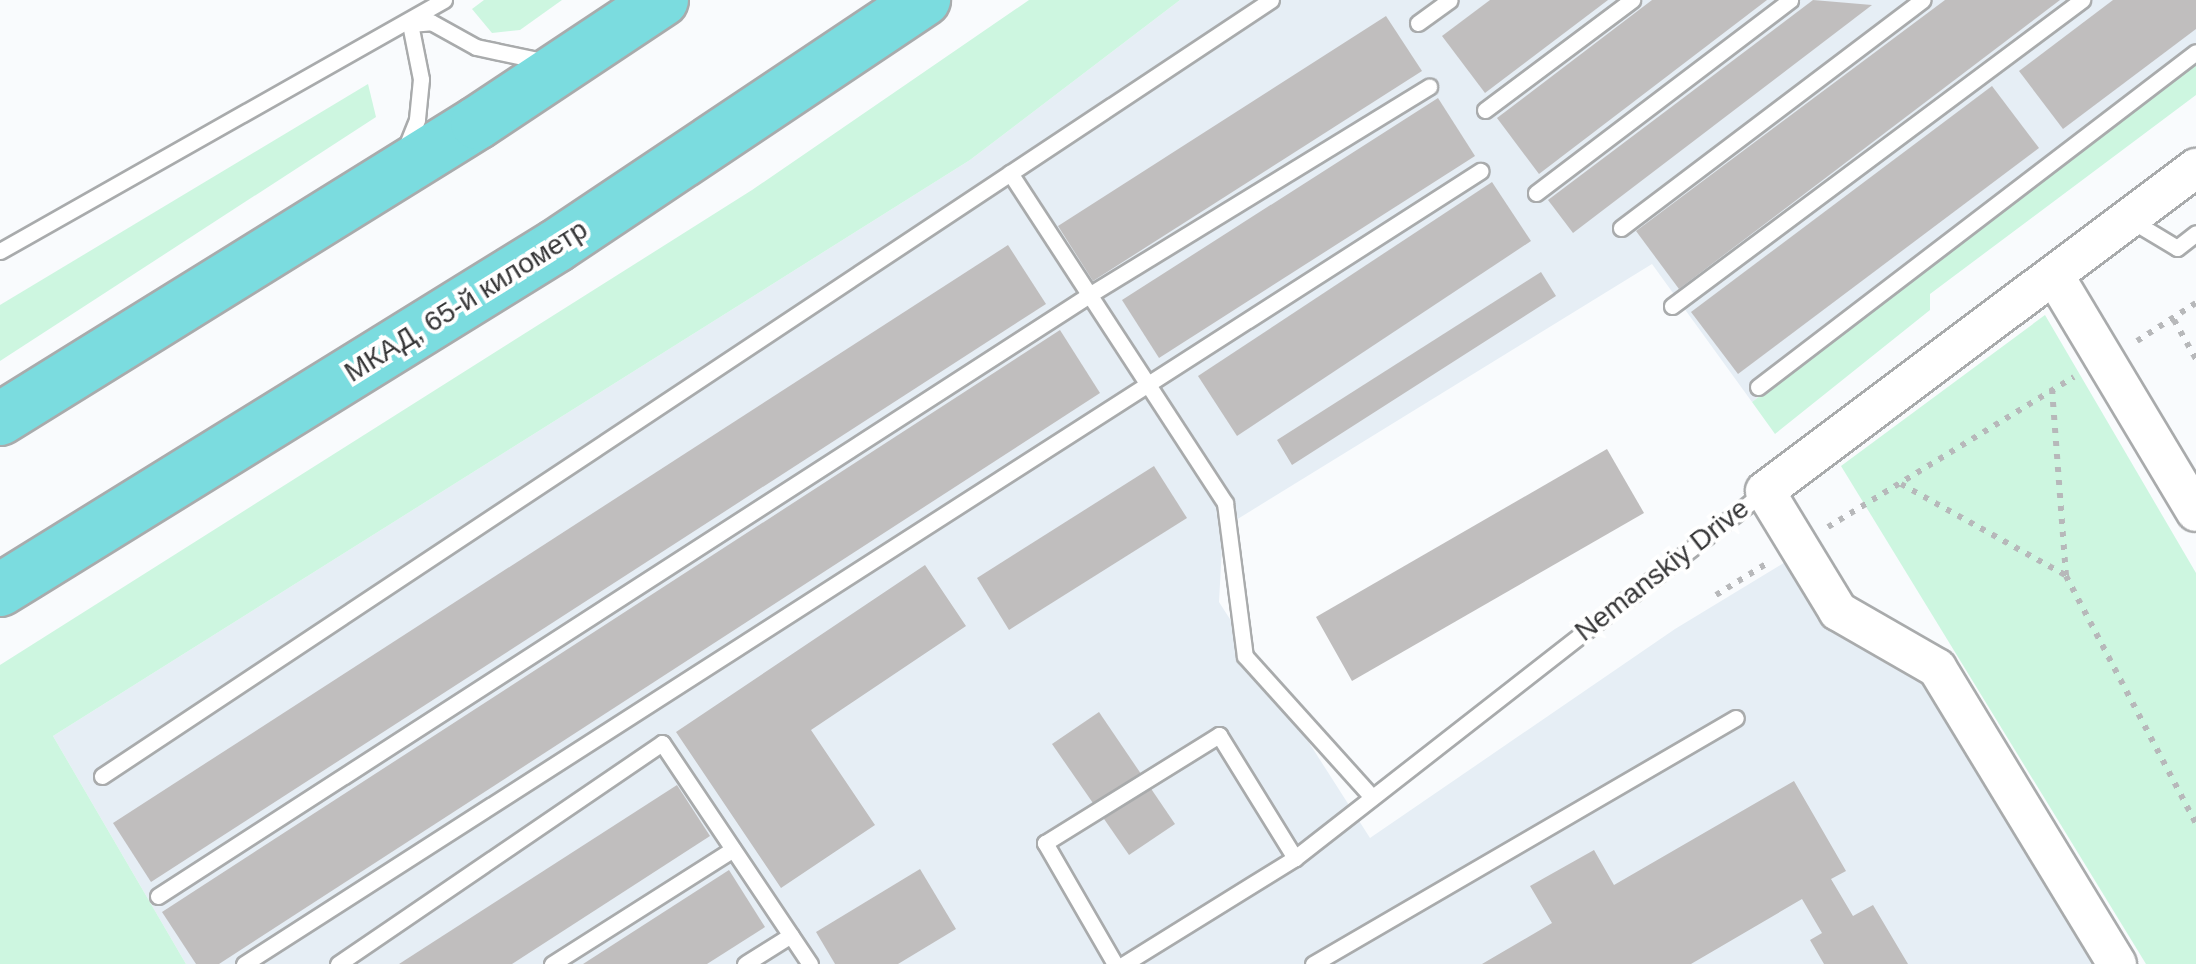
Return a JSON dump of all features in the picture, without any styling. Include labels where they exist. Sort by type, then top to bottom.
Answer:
[{"type":"highway","points":[[0,418],[395,174],[662,0]]},
{"type":"highway","name":"МКАД, 65-й километр","points":[[0,590],[556,246],[924,0]]},
{"type":"street","name":"Nemanskiy Drive","points":[[1764,491],[2196,168]]},
{"type":"street","points":[[2054,274],[2196,512]]},
{"type":"street","points":[[1764,491],[1838,611],[1938,668],[2117,964]]},
{"type":"lane","points":[[0,251],[410,24],[444,0]]},
{"type":"lane","points":[[102,776],[1271,0]]},
{"type":"lane","points":[[1418,24],[1450,0]]},
{"type":"lane","points":[[1485,110],[1632,0]]},
{"type":"lane","points":[[1536,193],[1790,0]]},
{"type":"lane","points":[[1621,228],[1923,0]]},
{"type":"lane","points":[[1672,306],[2082,0]]},
{"type":"lane","points":[[410,24],[431,22],[514,60],[569,62]]},
{"type":"lane","points":[[395,174],[417,119],[421,79],[410,24]]},
{"type":"lane","points":[[1758,387],[2196,52]]},
{"type":"lane","points":[[158,896],[1090,295],[1430,87]]},
{"type":"lane","points":[[244,964],[1480,171]]},
{"type":"lane","points":[[1010,173],[1225,503],[1245,656],[1372,797]]},
{"type":"lane","points":[[2129,218],[2177,248],[2196,233]]},
{"type":"lane","name":"Nemanskiy Drive","points":[[1124,964],[1295,858],[1764,491]]},
{"type":"lane","points":[[1313,964],[1736,718]]},
{"type":"lane","points":[[1114,964],[1045,844],[1220,735],[1295,858]]},
{"type":"lane","points":[[338,964],[662,743],[810,964]]},
{"type":"lane","points":[[552,964],[733,848]]},
{"type":"lane","points":[[745,964],[791,935]]},
{"type":"path","points":[[2174,320],[2196,359]]},
{"type":"path","points":[[1716,595],[2052,389],[2066,576],[2196,824]]},
{"type":"path","points":[[1901,484],[2066,576]]},
{"type":"shaded area","points":[[1180,0],[2196,0],[2196,63],[1752,402],[1652,264],[1223,528],[1219,602],[1370,838],[1675,629],[1792,558],[1929,676],[2100,964],[186,964],[53,736],[970,160]]},
{"type":"green space","points":[[484,0],[562,0],[520,30],[492,33],[472,9]]},
{"type":"green space","points":[[1029,0],[1180,0],[970,160],[53,736],[186,964],[0,964],[0,665],[752,190]]},
{"type":"green space","points":[[2196,63],[2196,95],[1930,294],[1930,310],[1775,434],[1752,402]]},
{"type":"green space","points":[[368,84],[376,117],[0,361],[0,305]]},
{"type":"green space","points":[[2045,315],[2196,573],[2196,964],[2146,964],[1841,466]]},
{"type":"building","points":[[1490,0],[1608,0],[1485,93],[1442,36]]},
{"type":"building","points":[[1652,0],[1767,0],[1539,174],[1497,118]]},
{"type":"building","points":[[1813,0],[1872,5],[1573,233],[1548,200]]},
{"type":"building","points":[[1945,0],[2060,0],[1679,289],[1636,231]]},
{"type":"building","points":[[2113,0],[2196,0],[2196,29],[2063,129],[2019,71]]},
{"type":"building","points":[[1386,16],[1422,71],[1093,281],[1058,226]]},
{"type":"building","points":[[1992,86],[2039,148],[1738,374],[1691,312]]},
{"type":"building","points":[[1438,98],[1475,156],[1159,358],[1122,300]]},
{"type":"building","points":[[1492,182],[1531,241],[1237,436],[1198,376]]},
{"type":"building","points":[[1008,245],[1046,304],[151,882],[113,823]]},
{"type":"building","points":[[1541,272],[1556,296],[1292,465],[1277,440]]},
{"type":"building","points":[[1060,330],[1100,393],[219,964],[196,964],[162,912]]},
{"type":"building","points":[[1607,449],[1644,513],[1352,681],[1316,617]]},
{"type":"building","points":[[1154,466],[1187,518],[1009,630],[977,578]]},
{"type":"building","points":[[925,565],[966,626],[811,730],[875,825],[781,888],[676,732]]},
{"type":"building","points":[[1099,712],[1175,824],[1129,855],[1052,744]]},
{"type":"building","points":[[1794,781],[1846,871],[1831,879],[1853,916],[1873,905],[1908,964],[1824,964],[1810,940],[1822,933],[1802,899],[1691,964],[1482,964],[1552,923],[1530,886],[1594,850],[1614,885]]},
{"type":"building","points":[[677,785],[710,836],[512,964],[399,964]]},
{"type":"building","points":[[920,869],[956,929],[898,964],[835,964],[816,932]]},
{"type":"building","points":[[729,870],[765,927],[707,964],[583,964]]}]
